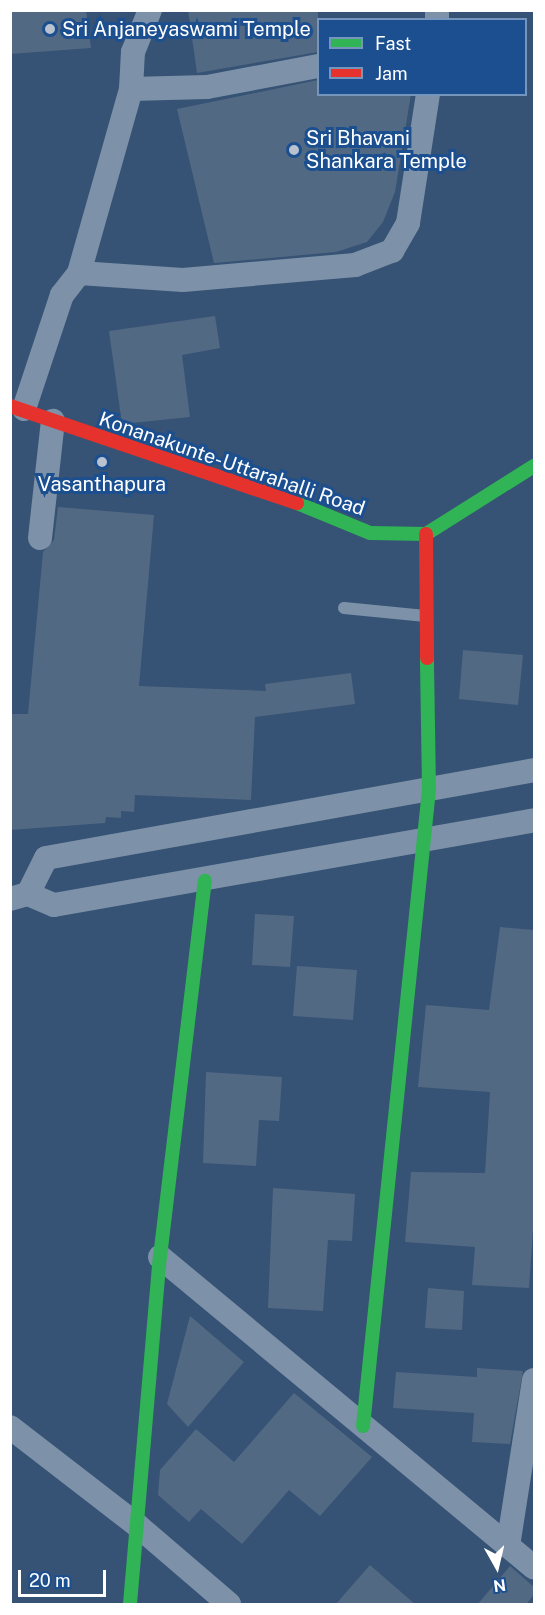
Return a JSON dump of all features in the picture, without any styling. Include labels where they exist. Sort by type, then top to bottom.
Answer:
[{"type":"street","points":[[17,408],[62,295],[79,273],[131,89],[133,52],[150,10]]},
{"type":"street","points":[[131,89],[207,87],[317,66]]},
{"type":"street","points":[[79,273],[183,280],[356,265],[392,251],[408,223],[428,96]]},
{"type":"street","name":"Konanakunte-Uttarahalli Road","points":[[17,408],[302,505],[370,533],[426,534]]},
{"type":"street","points":[[40,538],[53,421]]},
{"type":"street","points":[[363,1426],[429,790],[426,534],[534,466]]},
{"type":"street","points":[[534,770],[46,858],[19,896],[54,905],[205,881],[534,820]]},
{"type":"street","points":[[130,1605],[160,1257],[205,881]]},
{"type":"street","points":[[160,1257],[534,1568]]},
{"type":"street","points":[[508,1546],[534,1380]]},
{"type":"street","points":[[10,1427],[138,1526],[229,1605]]},
{"type":"lane","points":[[344,608],[427,616]]},
{"type":"building","name":"Sri Anjaneyaswami Temple","points":[[10,10],[86,10],[91,48],[10,54]]},
{"type":"building","points":[[188,10],[318,10],[317,52],[197,73]]},
{"type":"building","name":"Sri Bhavani Shankara Temple","points":[[317,80],[317,96],[411,96],[395,192],[383,222],[367,242],[336,252],[214,263],[177,109]]},
{"type":"building","points":[[215,316],[220,348],[182,355],[190,417],[122,424],[109,331]]},
{"type":"building","points":[[58,507],[154,515],[139,686],[266,691],[265,684],[351,673],[355,704],[255,717],[251,800],[135,795],[134,812],[121,811],[121,818],[106,817],[105,823],[10,830],[10,714],[28,714],[43,552],[54,540]]},
{"type":"building","points":[[463,650],[523,655],[518,705],[459,699]]},
{"type":"building","points":[[255,914],[294,916],[290,967],[252,965]]},
{"type":"building","points":[[500,927],[534,930],[534,1215],[529,1288],[472,1285],[475,1247],[405,1242],[411,1172],[485,1173],[490,1092],[418,1087],[426,1005],[489,1010]]},
{"type":"building","points":[[297,966],[357,970],[353,1020],[293,1016]]},
{"type":"building","points":[[206,1072],[282,1077],[279,1121],[259,1120],[256,1166],[203,1163]]},
{"type":"building","points":[[273,1188],[355,1194],[352,1241],[328,1240],[323,1311],[268,1308]]},
{"type":"building","points":[[428,1288],[464,1291],[462,1330],[425,1328]]},
{"type":"building","points":[[190,1316],[244,1362],[188,1427],[167,1404]]},
{"type":"building","points":[[477,1368],[523,1371],[510,1444],[472,1442],[474,1413],[393,1408],[396,1372],[477,1377]]},
{"type":"building","points":[[294,1393],[372,1457],[320,1516],[289,1490],[242,1544],[201,1509],[189,1522],[158,1495],[160,1470],[196,1429],[234,1462]]},
{"type":"building","points":[[370,1565],[416,1605],[335,1605]]},
{"type":"building","points":[[510,1566],[534,1587],[534,1594],[526,1605],[477,1605]]},
{"type":"traffic: fast","points":[[297,503],[370,533],[426,534],[534,466]]},
{"type":"traffic: fast","points":[[363,1426],[429,790],[427,658]]},
{"type":"traffic: fast","points":[[130,1604],[160,1257],[205,881]]},
{"type":"traffic: jam","points":[[10,406],[297,503]]},
{"type":"traffic: jam","points":[[426,534],[427,658]]},
{"type":"place","name":"Sri Anjaneyaswami Temple","points":[[50,29]]},
{"type":"place","name":"Sri Bhavani Shankara Temple","points":[[294,150]]},
{"type":"place","name":"Vasanthapura","points":[[102,462]]}]
